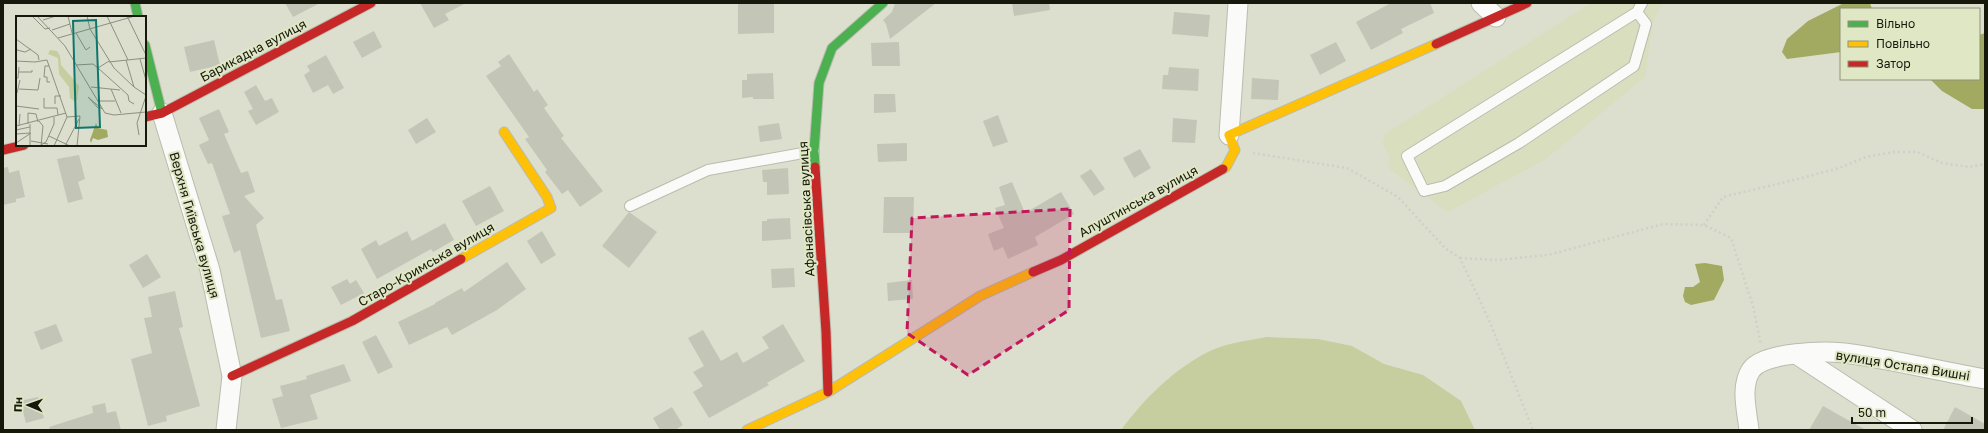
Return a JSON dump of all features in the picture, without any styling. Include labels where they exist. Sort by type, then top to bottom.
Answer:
[{"type":"street","points":[[135,3],[138,16]]},
{"type":"street","name":"Барикадна вулиця","points":[[153,115],[371,3]]},
{"type":"street","name":"Афанасівська вулиця","points":[[828,392],[826,332],[814,151],[819,83],[832,48],[883,3]]},
{"type":"street","points":[[1238,3],[1232,143],[1527,3]]},
{"type":"street","points":[[1481,3],[1496,18]]},
{"type":"street","name":"Верхня Гиївська вулиця","points":[[146,55],[153,115],[210,270],[232,376],[226,430]]},
{"type":"street","name":"Старо-Кримська вулиця","points":[[232,376],[352,321],[550,208],[547,197],[504,132]]},
{"type":"street","name":"Алуштинська вулиця","points":[[747,430],[828,392],[980,296],[1061,260],[1226,167],[1232,143]]},
{"type":"street","points":[[3,150],[20,146]]},
{"type":"street","name":"вулиця Остапа Вишні","points":[[1762,361],[1796,354],[1843,353],[1985,379]]},
{"type":"street","points":[[1796,354],[1912,430]]},
{"type":"street","points":[[1749,430],[1744,391],[1751,371],[1762,361]]},
{"type":"lane","points":[[1640,7],[1646,24],[1634,66],[1512,147],[1445,186],[1424,191],[1407,156],[1640,7]]},
{"type":"lane","points":[[630,206],[708,170],[814,151]]},
{"type":"path","points":[[1232,143],[1346,168],[1398,197],[1446,248],[1460,258],[1489,320],[1533,430]]},
{"type":"path","points":[[1704,225],[1723,197],[1839,168],[1866,157],[1894,152],[1917,152],[1942,162],[1969,167],[1985,164]]},
{"type":"path","points":[[1460,258],[1497,260],[1548,255],[1663,224],[1704,225],[1731,238],[1754,306],[1760,333],[1762,361]]},
{"type":"highlighted area","points":[[1070,209],[1069,310],[968,375],[907,333],[912,218]]},
{"type":"shaded area","points":[[1591,3],[1663,3],[1653,22],[1645,77],[1546,159],[1448,212],[1389,169],[1389,156],[1382,142],[1385,134]]},
{"type":"shaded area","points":[[1844,3],[1870,3],[1872,8],[1840,8],[1840,52],[1787,59],[1782,52],[1787,39],[1808,21]]},
{"type":"shaded area","points":[[1985,33],[1985,109],[1972,109],[1942,91],[1931,80],[1980,80],[1980,35]]},
{"type":"shaded area","points":[[1705,263],[1722,266],[1724,280],[1714,300],[1691,305],[1685,302],[1683,296],[1685,287],[1693,287],[1700,282],[1695,264]]},
{"type":"shaded area","points":[[1266,337],[1318,339],[1352,346],[1384,364],[1423,375],[1461,401],[1475,430],[1121,430],[1130,418],[1161,385],[1197,358],[1223,346]]},
{"type":"building","points":[[285,3],[320,3],[293,17]]},
{"type":"building","points":[[420,3],[466,3],[445,14],[449,20],[434,28]]},
{"type":"building","points":[[738,3],[774,3],[774,33],[738,34]]},
{"type":"building","points":[[895,3],[936,3],[890,39],[886,24],[883,20],[892,12]]},
{"type":"building","points":[[1012,3],[1049,3],[1050,10],[1014,16]]},
{"type":"building","points":[[1391,3],[1430,3],[1434,13],[1401,29],[1403,33],[1371,50],[1356,22]]},
{"type":"building","points":[[1174,12],[1210,15],[1208,37],[1172,34]]},
{"type":"building","points":[[374,31],[382,47],[362,58],[353,42]]},
{"type":"building","points":[[214,40],[220,65],[190,72],[184,47]]},
{"type":"building","points":[[899,42],[900,66],[872,66],[871,43]]},
{"type":"building","points":[[1336,42],[1346,61],[1320,75],[1310,55]]},
{"type":"building","points":[[509,54],[534,92],[537,89],[548,105],[544,108],[564,136],[561,138],[603,191],[580,207],[568,190],[562,194],[545,172],[547,170],[525,139],[529,137],[486,76],[501,66],[498,62]]},
{"type":"building","points":[[326,55],[344,88],[333,94],[328,85],[313,93],[304,75],[310,71],[307,66]]},
{"type":"building","points":[[1169,67],[1199,69],[1198,91],[1162,89],[1163,75],[1168,75]]},
{"type":"building","points":[[773,73],[774,99],[753,99],[753,97],[742,98],[742,80],[747,80],[747,74]]},
{"type":"building","points":[[1252,78],[1279,80],[1278,100],[1251,99]]},
{"type":"building","points":[[256,85],[265,101],[272,98],[279,112],[256,125],[248,111],[253,109],[244,92]]},
{"type":"building","points":[[874,94],[895,94],[896,112],[874,113]]},
{"type":"building","points":[[219,109],[229,132],[224,134],[241,173],[248,171],[255,192],[244,196],[264,218],[256,225],[276,300],[282,299],[290,331],[261,338],[240,250],[234,253],[222,216],[230,214],[212,163],[208,164],[199,145],[209,140],[199,118]]},
{"type":"building","points":[[998,115],[1008,142],[993,147],[983,121]]},
{"type":"building","points":[[427,118],[436,132],[416,144],[408,130]]},
{"type":"building","points":[[1173,118],[1197,120],[1195,143],[1172,142]]},
{"type":"building","points":[[779,123],[782,139],[760,142],[758,126]]},
{"type":"building","points":[[907,143],[907,161],[878,162],[877,144]]},
{"type":"building","points":[[1140,149],[1151,168],[1134,178],[1123,158]]},
{"type":"building","points":[[79,155],[85,179],[78,182],[83,199],[68,203],[57,159]]},
{"type":"building","points":[[8,167],[9,173],[19,170],[25,197],[16,199],[16,202],[3,205],[3,168]]},
{"type":"building","points":[[788,168],[789,194],[767,195],[767,182],[763,182],[762,170]]},
{"type":"building","points":[[1091,169],[1105,189],[1094,196],[1080,176]]},
{"type":"building","points":[[1012,182],[1025,213],[1061,192],[1074,214],[1035,237],[1038,245],[1008,259],[1003,247],[994,251],[988,234],[1004,228],[995,208],[1005,205],[999,187]]},
{"type":"building","points":[[490,186],[504,211],[476,226],[462,201]]},
{"type":"building","points":[[884,197],[914,197],[913,233],[883,233]]},
{"type":"building","points":[[629,212],[657,232],[629,268],[602,246]]},
{"type":"building","points":[[790,218],[791,239],[762,241],[762,221],[767,221],[767,219]]},
{"type":"building","points":[[445,223],[454,240],[433,252],[431,249],[377,279],[361,249],[376,240],[379,246],[407,231],[412,241]]},
{"type":"building","points":[[542,231],[556,255],[541,264],[527,241]]},
{"type":"building","points":[[147,254],[161,277],[143,288],[129,265]]},
{"type":"building","points":[[507,262],[526,289],[497,310],[452,335],[447,327],[409,345],[398,322],[435,304],[462,288],[464,292]]},
{"type":"building","points":[[794,268],[795,287],[772,288],[771,269]]},
{"type":"building","points":[[347,279],[350,284],[356,280],[364,293],[341,305],[331,287]]},
{"type":"building","points":[[912,280],[913,299],[888,301],[887,283]]},
{"type":"building","points":[[175,291],[183,327],[179,328],[200,406],[166,416],[167,421],[148,426],[131,359],[152,353],[144,318],[152,317],[148,297]]},
{"type":"building","points":[[56,324],[63,341],[41,350],[34,332]]},
{"type":"building","points":[[783,324],[805,361],[767,383],[769,385],[709,418],[693,392],[703,386],[693,372],[704,366],[688,338],[703,330],[721,361],[737,352],[743,363],[769,348],[762,337]]},
{"type":"building","points":[[376,335],[393,367],[378,374],[362,342]]},
{"type":"building","points":[[344,364],[351,381],[310,395],[318,419],[281,428],[272,399],[283,396],[280,386],[307,379],[306,376]]},
{"type":"building","points":[[38,397],[44,418],[26,423],[20,401]]},
{"type":"building","points":[[105,403],[107,413],[116,411],[121,430],[50,430],[49,427],[93,413],[92,406]]},
{"type":"building","points":[[1823,406],[1866,430],[1809,430]]},
{"type":"building","points":[[672,407],[683,425],[675,430],[660,430],[653,418]]},
{"type":"building","points":[[1955,407],[1985,424],[1985,430],[1943,430]]},
{"type":"traffic: fast","points":[[135,3],[138,16]]},
{"type":"traffic: fast","points":[[815,167],[814,151],[819,83],[832,48],[883,3]]},
{"type":"traffic: fast","points":[[146,49],[162,113]]},
{"type":"traffic: slow","points":[[1223,169],[1226,167],[1235,150],[1229,135],[1436,44]]},
{"type":"traffic: slow","points":[[461,259],[551,208],[547,197],[504,132]]},
{"type":"traffic: slow","points":[[747,430],[828,392],[980,296],[1033,272]]},
{"type":"traffic: jam","points":[[146,117],[162,113],[371,3]]},
{"type":"traffic: jam","points":[[1436,44],[1527,3]]},
{"type":"traffic: jam","points":[[3,150],[20,146]]},
{"type":"traffic: jam","points":[[815,167],[826,332],[828,392]]},
{"type":"traffic: jam","points":[[1033,272],[1061,260],[1223,169]]},
{"type":"traffic: jam","points":[[232,376],[352,321],[461,259]]}]
